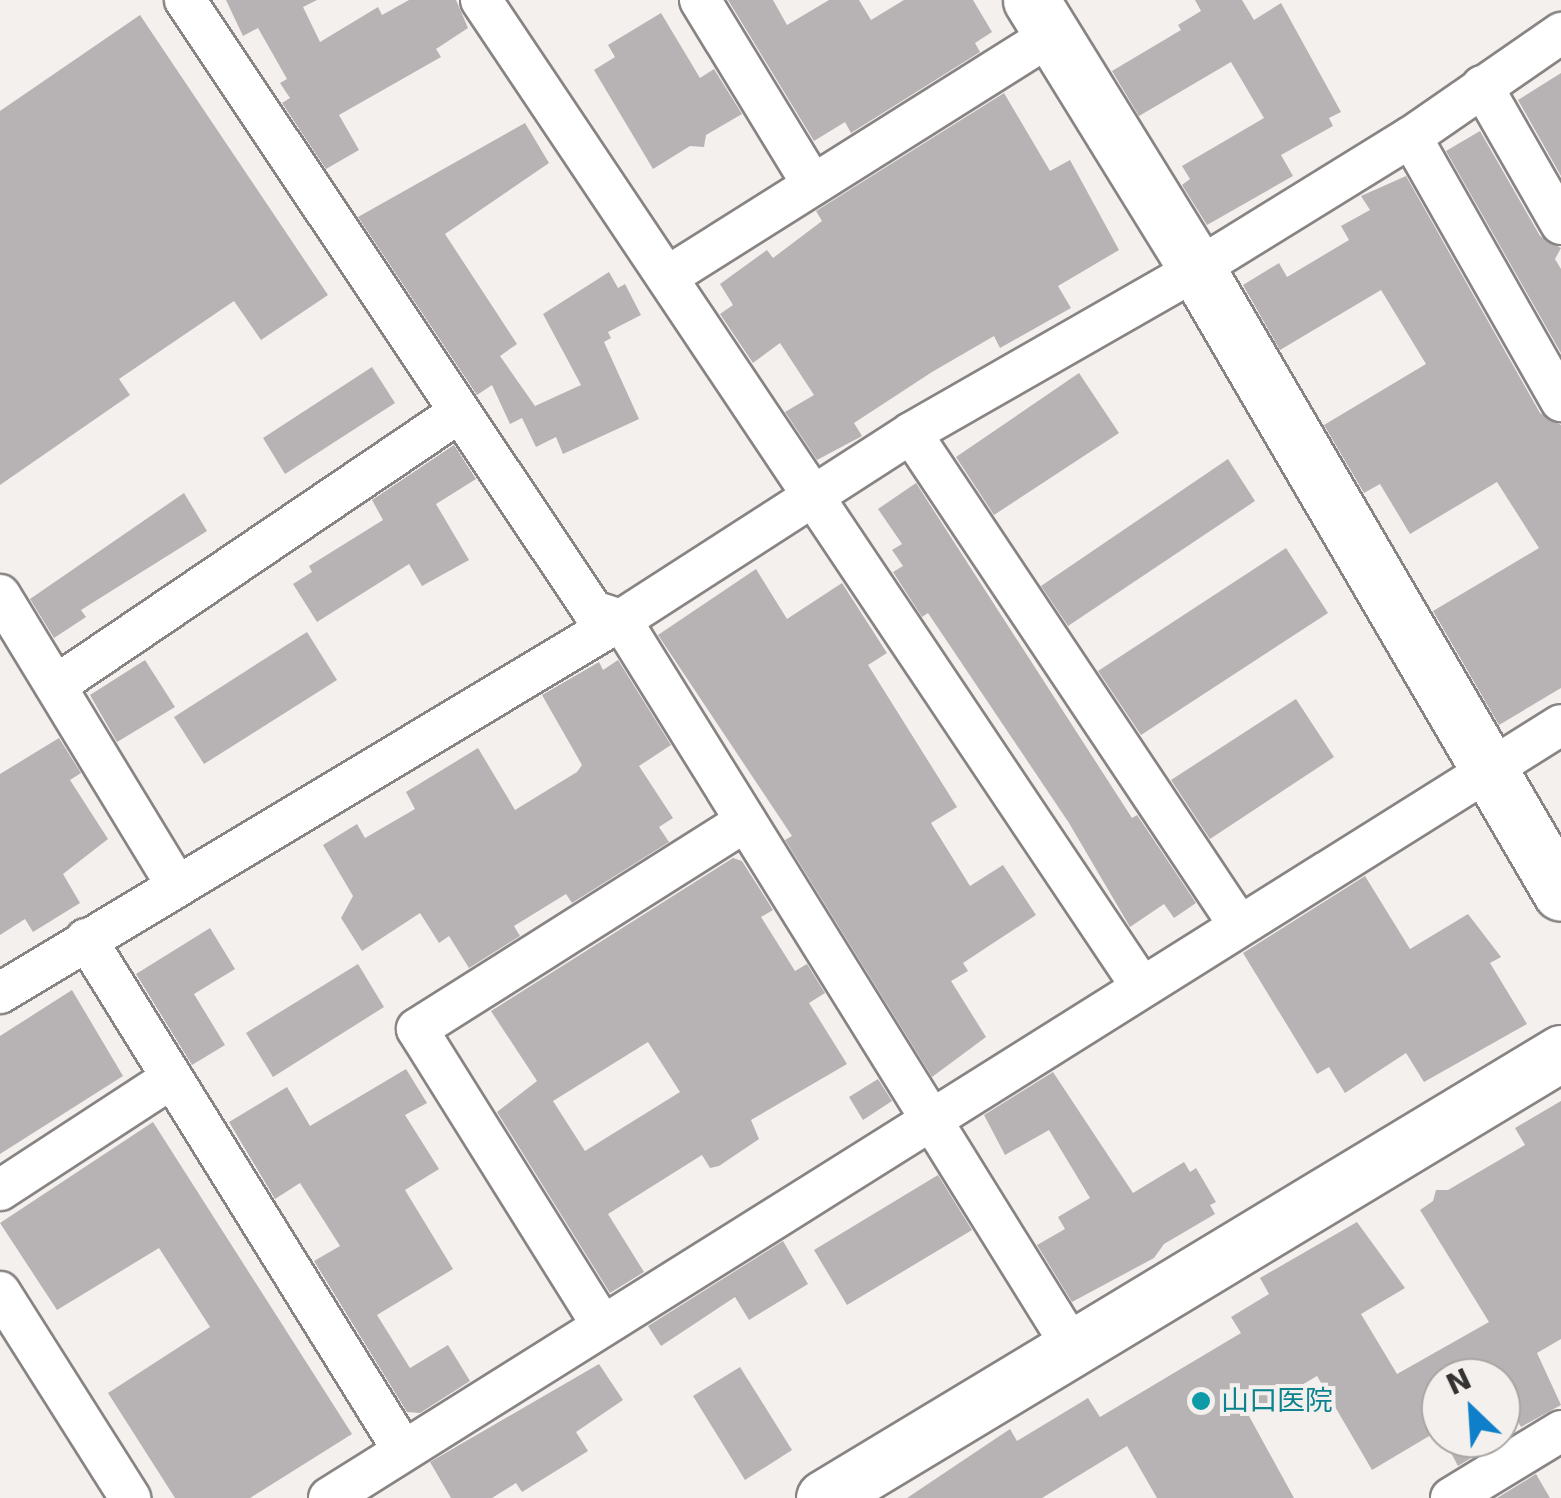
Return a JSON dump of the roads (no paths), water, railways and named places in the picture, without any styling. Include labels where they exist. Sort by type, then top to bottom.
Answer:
[{"type":"street","points":[[185,0],[593,610],[621,620],[1073,1348]]},
{"type":"street","points":[[481,0],[1141,986]]},
{"type":"street","points":[[700,0],[811,182]]},
{"type":"street","points":[[667,277],[811,182],[1041,18],[1197,270],[1561,893]]},
{"type":"street","points":[[0,993],[621,620],[817,498],[912,433],[1197,270],[1411,137],[1561,33]]},
{"type":"street","points":[[1482,86],[1561,224]]},
{"type":"street","points":[[1411,137],[1561,401]]},
{"type":"street","points":[[58,684],[460,412]]},
{"type":"street","points":[[912,433],[1239,925]]},
{"type":"street","points":[[0,595],[58,684],[177,886]]},
{"type":"street","points":[[329,1498],[1561,725]]},
{"type":"street","points":[[602,1325],[417,1028],[746,820]]},
{"type":"street","points":[[86,939],[403,1450]]},
{"type":"street","points":[[824,1498],[1561,1053]]},
{"type":"street","points":[[0,1190],[172,1078]]},
{"type":"street","points":[[0,1292],[130,1498]]},
{"type":"street","points":[[1455,1497],[1561,1431]]},
{"type":"place","name":"山口医院","points":[[1201,1401]]}]
